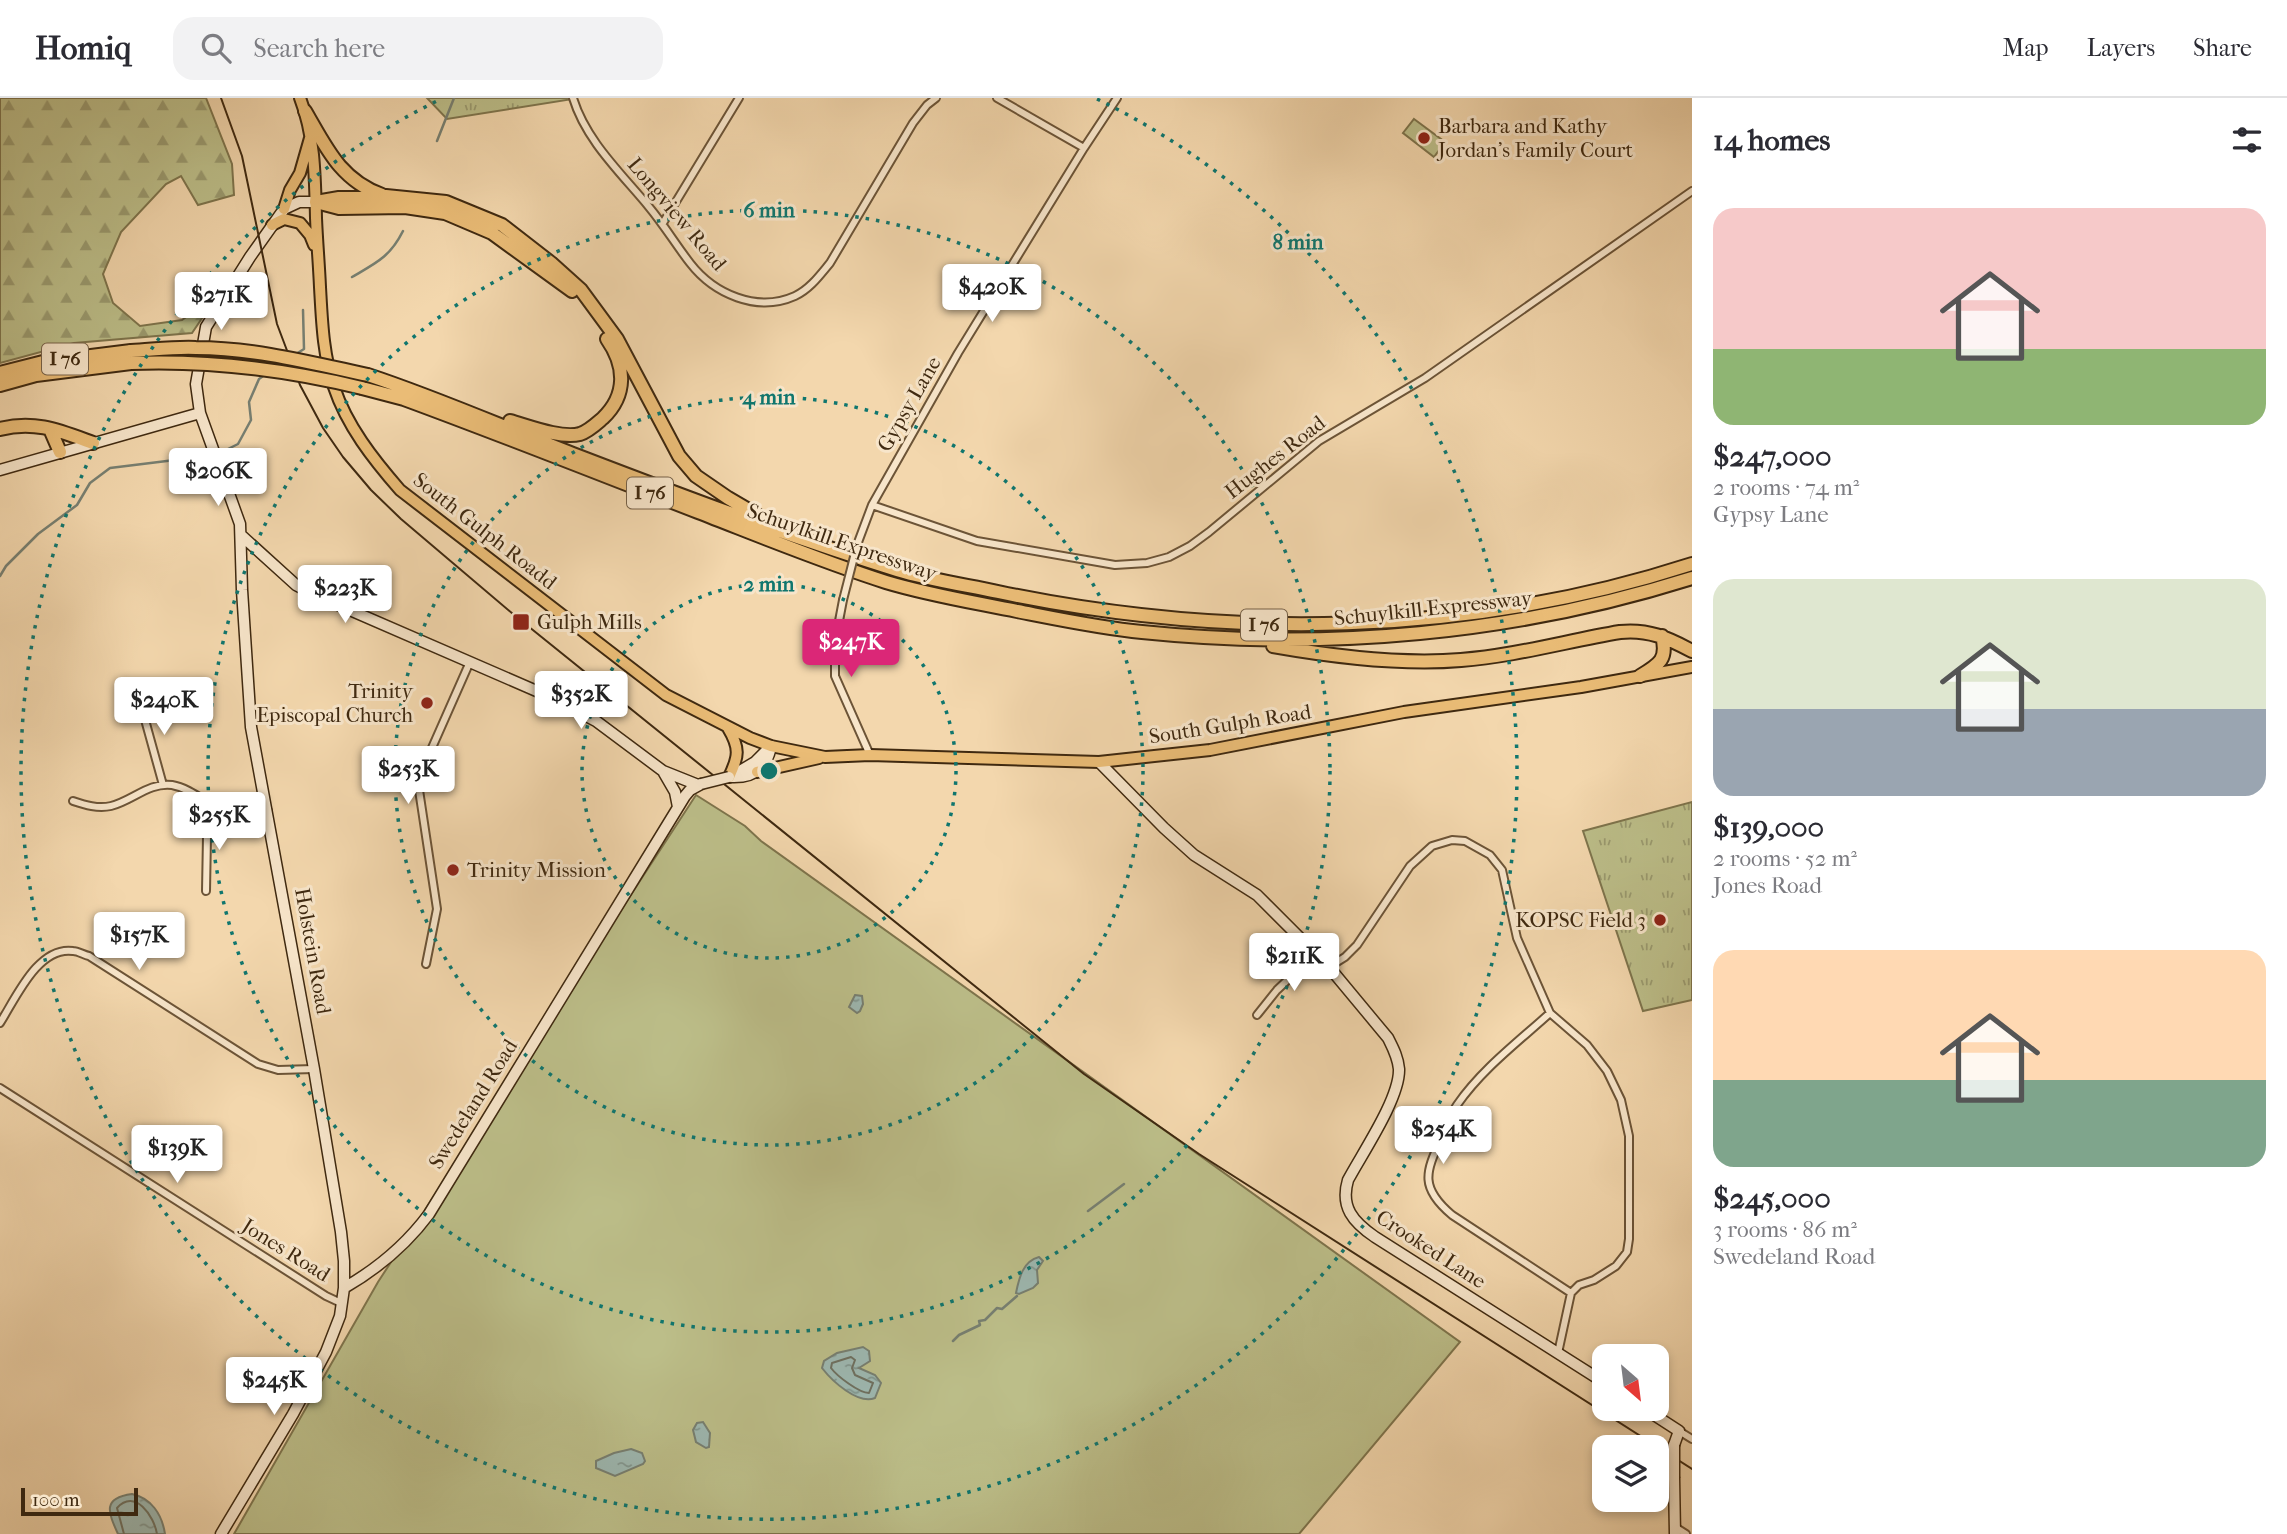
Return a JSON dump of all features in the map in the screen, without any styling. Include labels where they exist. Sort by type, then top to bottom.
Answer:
[{"type":"highway","points":[[305,111],[327,149],[348,176],[371,191],[386,196]]},
{"type":"highway","points":[[316,202],[386,196],[446,202],[502,225],[581,290],[617,339],[679,456],[696,476],[770,522],[838,551]]},
{"type":"highway","points":[[316,202],[339,208],[405,207],[445,214],[492,233],[575,293],[611,345],[623,372],[621,390],[611,410],[595,426],[580,434],[566,435],[539,429],[442,401]]},
{"type":"highway","name":"Schuylkill Expressway","points":[[0,385],[36,375],[195,348],[310,362],[368,375],[442,401],[596,463],[902,572],[1060,605],[1156,618],[1241,625],[1362,624],[1472,612],[1590,592],[1692,564]]},
{"type":"highway","name":"Schuylkill Expressway","points":[[0,373],[43,362],[131,357],[249,366],[322,378],[404,398],[885,581],[939,596],[1139,632],[1238,639],[1363,638],[1465,628],[1551,614],[1692,578]]},
{"type":"highway","points":[[0,429],[19,424],[34,424],[93,443]]},
{"type":"highway","points":[[50,429],[60,452]]},
{"type":"highway","points":[[1238,639],[1312,652],[1439,661],[1474,659],[1620,632],[1643,631],[1662,636],[1692,651]]},
{"type":"highway","points":[[1640,676],[1662,659],[1665,650],[1662,636]]},
{"type":"main road","points":[[300,98],[315,159],[318,256]]},
{"type":"main road","points":[[284,209],[290,190],[300,173],[311,136]]},
{"type":"main road","points":[[284,209],[299,202],[316,202]]},
{"type":"main road","name":"Holstein Road","points":[[284,209],[206,327],[196,384],[200,413],[230,494],[242,536],[242,590],[251,727],[341,1232],[344,1289]]},
{"type":"main road","points":[[272,225],[284,219],[300,223],[310,235],[318,256]]},
{"type":"main road","name":"South Gulph Roadd","points":[[318,256],[321,327],[334,388],[360,439],[400,490],[666,695],[727,728],[771,746]]},
{"type":"main road","points":[[0,470],[200,413]]},
{"type":"main road","points":[[242,536],[296,585],[469,664],[548,696],[596,722],[663,771],[699,785],[825,757]]},
{"type":"main road","name":"South Gulph Road","points":[[771,746],[825,757],[870,755],[1099,762],[1210,750],[1405,712],[1581,687],[1692,667]]},
{"type":"main road","points":[[727,728],[738,749],[730,777]]},
{"type":"main road","points":[[730,777],[755,762],[771,746]]},
{"type":"main road","points":[[757,772],[768,760],[771,746]]},
{"type":"main road","name":"Crooked Lane","points":[[1099,762],[1194,855],[1257,895],[1329,967],[1388,1038],[1394,1049],[1399,1072],[1394,1096],[1348,1180],[1345,1202],[1349,1212],[1363,1229],[1592,1375]]},
{"type":"main road","points":[[663,771],[675,792],[678,807]]},
{"type":"main road","name":"Swedeland Road","points":[[344,1289],[402,1246],[429,1214],[678,807],[690,790],[699,785]]},
{"type":"main road","points":[[221,1534],[315,1377],[335,1333],[344,1289]]},
{"type":"main road","points":[[1664,1421],[1679,1431],[1674,1445],[1675,1531]]},
{"type":"street","name":"Longview Road","points":[[573,98],[582,121],[595,142],[663,223],[691,265],[713,286],[726,294],[767,302],[795,296],[814,282],[830,263],[913,123],[936,98]]},
{"type":"street","points":[[663,223],[739,98]]},
{"type":"street","points":[[997,98],[1084,148]]},
{"type":"street","name":"Gypsy Lane","points":[[870,755],[835,676],[835,642],[857,545],[872,505],[958,353],[1117,98]]},
{"type":"street","name":"Hughes Road","points":[[872,505],[977,541],[1074,558],[1115,565],[1147,563],[1169,557],[1209,532],[1319,441],[1425,378],[1692,191]]},
{"type":"street","points":[[426,964],[437,909],[419,790],[431,750],[469,664]]},
{"type":"street","points":[[139,698],[163,785]]},
{"type":"street","points":[[73,801],[91,807],[109,807],[150,788],[174,785],[235,815],[268,811]]},
{"type":"street","points":[[206,891],[207,836],[222,809]]},
{"type":"street","points":[[1329,967],[1345,957],[1362,940],[1417,858],[1432,846],[1443,842],[1465,841],[1490,855],[1502,870],[1517,938],[1550,1013],[1587,1045],[1607,1071],[1622,1100],[1629,1136],[1627,1252],[1616,1266],[1594,1280],[1579,1285],[1571,1293],[1558,1353]]},
{"type":"street","points":[[0,1023],[39,962],[53,954],[72,950],[89,956],[258,1064],[278,1070],[314,1069]]},
{"type":"street","points":[[1257,1015],[1277,990],[1315,954]]},
{"type":"street","points":[[1550,1013],[1481,1074],[1456,1107],[1427,1175],[1434,1196],[1442,1207],[1571,1293]]},
{"type":"street","name":"Jones Road","points":[[0,1088],[341,1303]]},
{"type":"street","points":[[1679,1431],[1692,1429]]},
{"type":"street","points":[[1679,1431],[1692,1439]]},
{"type":"street","points":[[1675,1531],[1686,1534]]},
{"type":"green space","points":[[0,98],[206,98],[232,164],[234,195],[198,205],[181,176],[166,184],[121,232],[103,274],[113,303],[140,326],[182,320],[219,293],[192,333],[74,343],[0,363]]},
{"type":"green space","points":[[427,98],[573,98],[573,99],[447,119]]},
{"type":"green space","name":"Barbara and Kathy Jordan's Family Court","points":[[1414,119],[1445,142],[1434,157],[1403,133]]},
{"type":"green space","points":[[696,795],[745,826],[761,841],[1460,1342],[1299,1534],[234,1534],[378,1282]]},
{"type":"green space","points":[[1692,802],[1692,1000],[1643,1011],[1583,831]]},
{"type":"water","points":[[855,995],[862,996],[863,1004],[857,1013],[849,1007]]},
{"type":"water","points":[[1039,1257],[1043,1261],[1037,1270],[1038,1283],[1033,1288],[1016,1293],[1025,1266]]},
{"type":"water","points":[[863,1347],[869,1351],[870,1361],[859,1368],[875,1375],[881,1383],[875,1398],[853,1395],[822,1368],[824,1361],[837,1353]]},
{"type":"water","points":[[703,1422],[710,1433],[709,1447],[706,1448],[696,1442],[693,1430],[697,1423]]},
{"type":"water","points":[[631,1449],[642,1453],[645,1461],[643,1464],[615,1476],[596,1468],[596,1461]]},
{"type":"water","points":[[132,1494],[150,1503],[161,1520],[165,1534],[118,1534],[110,1507],[116,1499]]},
{"type":"waterway","points":[[437,141],[454,98]]},
{"type":"waterway","points":[[352,277],[387,253],[403,231]]},
{"type":"waterway","points":[[296,354],[304,349],[303,310]]},
{"type":"waterway","points":[[218,454],[238,444],[251,420],[249,402],[259,379],[266,374]]},
{"type":"waterway","points":[[0,576],[6,566],[38,534],[77,505],[90,483],[110,468],[212,458]]},
{"type":"waterway","points":[[1088,1211],[1124,1184]]},
{"type":"waterway","points":[[953,1341],[959,1335],[980,1325],[979,1321],[985,1320],[997,1308],[1002,1309],[1017,1296]]},
{"type":"tram line","points":[[221,98],[242,156],[277,324],[300,385],[323,428],[343,457],[401,519],[513,614],[1084,1074],[1199,1154],[1692,1469]]},
{"type":"place","name":"Barbara and Kathy Jordan's Family Court","points":[[1424,138]]},
{"type":"place","name":"Gulph Mills","points":[[521,622]]},
{"type":"place","name":"Trinity Episcopal Church","points":[[427,703]]},
{"type":"place","name":"Trinity Mission","points":[[453,870]]},
{"type":"place","name":"KOPSC Field 3","points":[[1660,920]]}]
